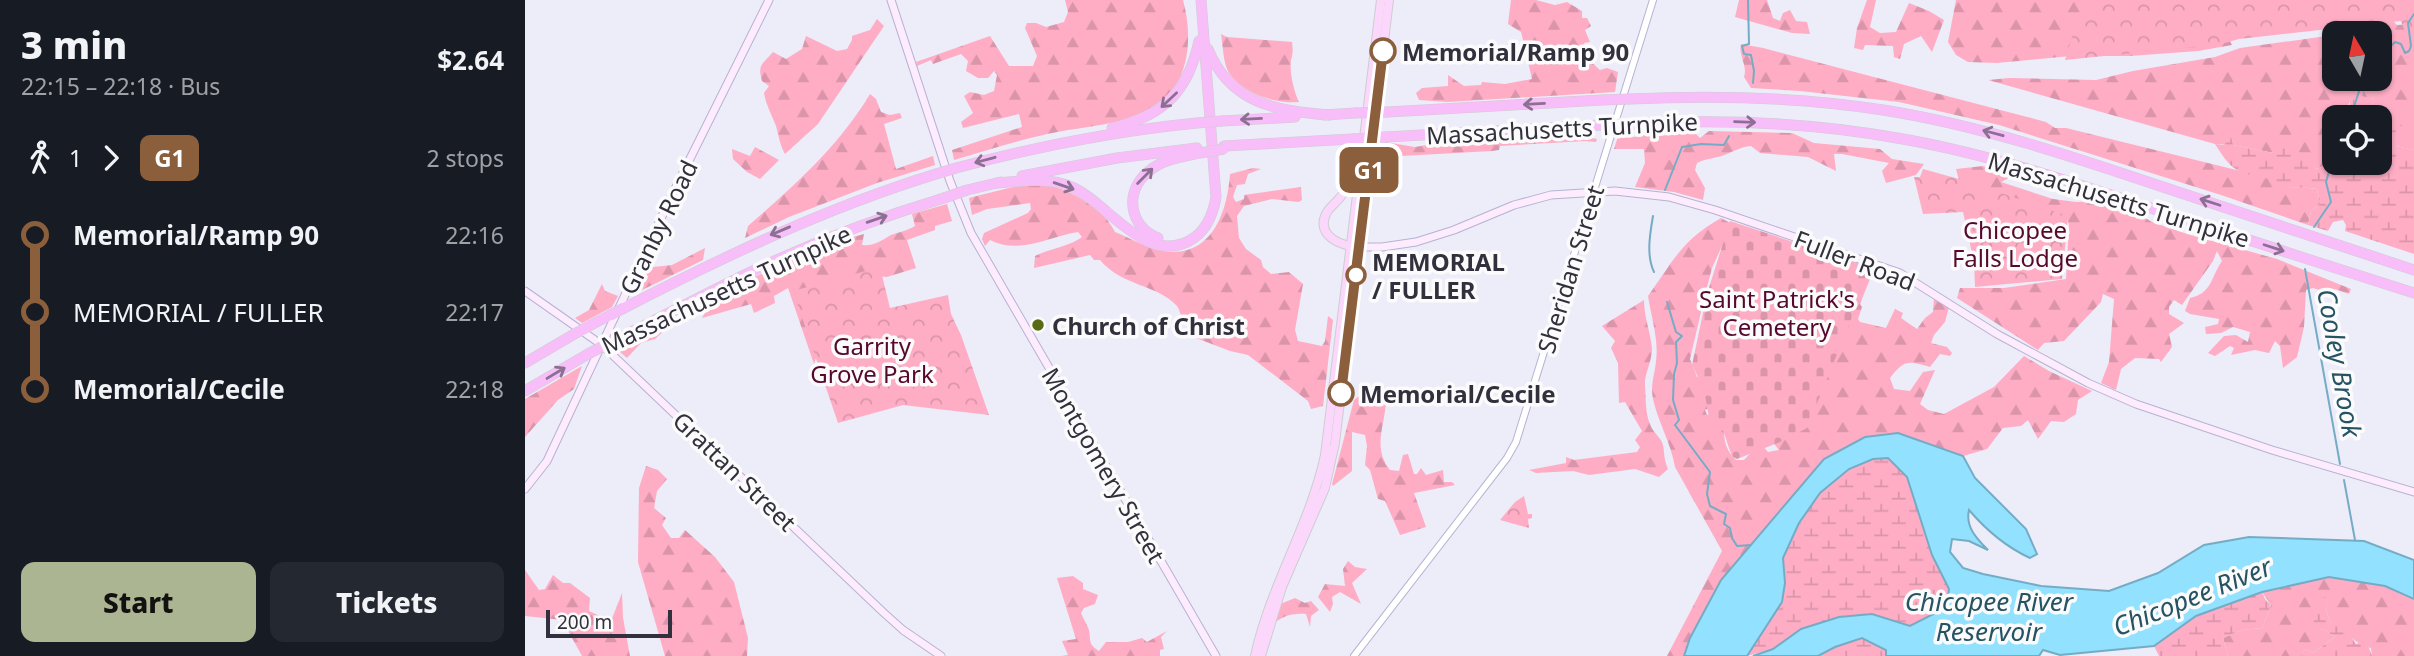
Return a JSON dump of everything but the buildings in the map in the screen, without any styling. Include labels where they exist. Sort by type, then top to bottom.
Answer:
[{"type":"highway","points":[[997,183],[1028,180],[1057,182],[1082,193],[1146,240],[1165,246],[1190,241],[1205,228],[1216,197],[1202,40],[1195,0]]},
{"type":"highway","points":[[1200,151],[1167,161],[1148,171],[1137,183],[1132,197],[1134,214],[1138,224],[1150,235],[1168,241],[1186,236],[1198,228],[1210,204],[1211,171],[1201,0]]},
{"type":"highway","points":[[1202,40],[1223,76],[1250,98],[1280,110],[1330,115]]},
{"type":"highway","points":[[1036,147],[1126,125],[1155,112],[1169,102],[1188,76],[1202,40]]},
{"type":"highway","name":"Massachusetts Turnpike","points":[[525,363],[610,315],[736,251],[794,225],[936,174],[1036,147],[1121,132],[1197,123],[1602,100],[1716,97],[1786,99],[1884,110],[1956,124],[2032,144],[2414,270]]},
{"type":"highway","name":"Massachusetts Turnpike","points":[[525,391],[615,340],[796,251],[861,225],[967,190],[1117,158],[1249,144],[1601,125],[1716,121],[1794,125],[1867,133],[1933,145],[2026,168],[2414,293]]},
{"type":"main road","name":"Granby Road","points":[[525,489],[545,465],[672,195],[769,0]]},
{"type":"main road","name":"Montgomery Street","points":[[891,0],[950,181],[971,233],[1216,656]]},
{"type":"main road","points":[[1255,656],[1271,599],[1310,509],[1322,466],[1355,247],[1363,153],[1384,2]]},
{"type":"main road","points":[[1261,656],[1277,600],[1325,488],[1331,461],[1384,2]]},
{"type":"main road","points":[[1355,247],[1338,244],[1331,239],[1326,233],[1325,217],[1352,180],[1363,153]]},
{"type":"main road","name":"Fuller Road","points":[[1355,247],[1392,247],[1416,242],[1530,200],[1569,192],[1641,192],[1682,200],[1893,270],[1920,284],[1997,334],[2111,394],[2272,450],[2414,492]]},
{"type":"main road","name":"Grattan Street","points":[[525,291],[602,345],[884,613],[903,630],[941,656]]},
{"type":"street","name":"Sheridan Street","points":[[1354,656],[1513,448],[1524,421],[1653,0]]},
{"type":"green space","points":[[1065,0],[1183,0],[1187,18],[1187,54],[1183,71],[1175,86],[1165,100],[1150,111],[1132,118],[1047,134],[954,160],[952,150],[1022,127],[1019,114],[963,128],[961,122],[973,113],[964,96],[970,92],[984,95],[994,91],[997,75],[994,71],[988,78],[978,78],[966,71],[968,61],[961,54],[933,64],[931,60],[917,66],[916,62],[990,36],[1009,66],[1033,66],[1037,56],[1025,28],[1027,23],[1046,27],[1064,22],[1068,12]]},
{"type":"green space","points":[[1511,0],[1536,0],[1555,5],[1567,2],[1582,11],[1582,18],[1587,18],[1591,26],[1585,30],[1590,42],[1584,43],[1587,58],[1600,70],[1607,68],[1618,72],[1615,92],[1447,102],[1419,100],[1416,93],[1422,88],[1448,86],[1448,75],[1464,86],[1481,85],[1482,82],[1505,84],[1532,79],[1521,32],[1508,24]]},
{"type":"green space","points":[[1739,0],[1767,0],[1773,18],[1780,21],[1783,13],[1790,10],[1796,21],[1807,22],[1810,34],[1792,33],[1735,17]]},
{"type":"green space","points":[[1867,0],[1876,0],[1870,27],[1880,33],[1896,32],[1909,3],[1944,20],[1932,52],[1921,36],[1904,44],[1900,59],[1894,57],[1893,46],[1865,45],[1863,50],[1854,48],[1857,28]]},
{"type":"green space","points":[[1956,0],[2389,0],[2223,27],[2232,45],[2198,51],[2130,56],[2070,56],[1997,63],[1968,62],[1956,55],[1948,42]]},
{"type":"green space","points":[[2083,0],[2414,0],[2414,57],[2401,21],[2322,21],[2322,30],[2239,39],[2221,44],[2065,60]]},
{"type":"green space","points":[[2389,17],[2397,25],[2414,24],[2414,150],[2396,146],[2397,138],[2408,126],[2392,126],[2392,105],[2372,105],[2374,99],[2362,97],[2363,91],[2392,91],[2392,21],[2381,21]]},
{"type":"green space","points":[[877,19],[884,26],[818,124],[785,154],[765,97],[764,93],[769,86],[762,81],[762,65],[773,52],[786,59],[802,49],[806,36],[837,51],[847,49],[852,36],[870,30]]},
{"type":"green space","points":[[1221,34],[1227,37],[1292,42],[1291,75],[1299,102],[1270,99],[1243,87],[1229,73]]},
{"type":"green space","points":[[2322,37],[2322,91],[2354,91],[2348,105],[2322,105],[2322,167],[2316,169],[2305,159],[2215,144],[1988,80],[2096,80],[2215,57],[2240,48]]},
{"type":"green space","points":[[1741,44],[2046,122],[2055,128],[2066,128],[2281,181],[2290,188],[2317,189],[2320,204],[2311,211],[2308,225],[1999,125],[1899,102],[1751,88],[1744,77]]},
{"type":"green space","points":[[2363,91],[2362,96],[2374,99],[2372,105],[2350,105],[2347,93]]},
{"type":"green space","points":[[870,94],[876,99],[881,112],[890,115],[900,113],[902,118],[884,124],[896,169],[933,156],[935,165],[877,183],[789,217],[745,238],[748,226],[830,148]]},
{"type":"green space","points":[[2392,126],[2408,126],[2409,134],[2398,138],[2396,146],[2414,150],[2414,254],[2345,231],[2343,220],[2333,222],[2328,231],[2308,225],[2311,211],[2320,204],[2317,189],[2290,188],[2277,181],[2237,170],[2227,162],[2215,144],[2224,145],[2231,137],[2233,145],[2274,153],[2290,143],[2316,169],[2322,167],[2322,175],[2392,175]]},
{"type":"green space","points":[[1709,131],[1792,133],[1814,143],[1880,149],[1892,159],[1924,164],[1916,175],[1886,183],[1882,171],[1889,163],[1834,154],[1836,171],[1808,157],[1760,153],[1747,146],[1697,163],[1695,170],[1705,188],[1703,200],[1674,192],[1635,187],[1645,163],[1644,149],[1614,149],[1619,133],[1635,137],[1648,133],[1660,136],[1694,132],[1700,138]]},
{"type":"green space","points":[[1547,134],[1597,139],[1596,142],[1500,146],[1499,150],[1492,151],[1383,157],[1385,142],[1415,147],[1444,142]]},
{"type":"green space","points":[[755,147],[779,160],[760,179],[747,172],[733,159],[732,149],[750,156]]},
{"type":"green space","points":[[1983,166],[2004,173],[2009,178],[2001,182],[2053,199],[2097,201],[2137,213],[2152,222],[2187,234],[2277,259],[2351,289],[2349,294],[2335,289],[2332,294],[2313,288],[2306,290],[2304,327],[2297,357],[2283,368],[2280,346],[2275,341],[2269,353],[2255,350],[2231,355],[2234,348],[2230,346],[2215,356],[2208,353],[2224,336],[2236,335],[2248,342],[2250,332],[2233,327],[2221,333],[2206,334],[2205,327],[2218,324],[2219,319],[2185,311],[2190,298],[2203,293],[2210,284],[2222,261],[2217,251],[2182,305],[2174,300],[2169,307],[2169,314],[2184,323],[2169,334],[2172,347],[2161,362],[2159,359],[2135,358],[2121,369],[2116,390],[2101,383],[2109,362],[2114,299],[2103,294],[2101,302],[2064,341],[2044,343],[2038,350],[1957,298],[1960,288],[2004,288],[2066,279],[2069,225],[2067,218],[1959,180],[1956,169]]},
{"type":"green space","points":[[1253,168],[1261,169],[1248,174],[1245,184],[1237,185],[1233,197],[1236,202],[1244,199],[1244,195],[1301,187],[1302,200],[1299,202],[1272,199],[1244,206],[1237,216],[1239,238],[1271,274],[1289,272],[1303,284],[1295,330],[1298,341],[1322,346],[1328,316],[1333,320],[1323,406],[1311,409],[1308,401],[1248,355],[1196,338],[1188,322],[1182,321],[1177,306],[1169,299],[1129,281],[1090,255],[1034,268],[1035,256],[1077,240],[1082,237],[1078,232],[1034,244],[1012,246],[990,240],[985,246],[982,239],[984,233],[1028,213],[1031,209],[1030,203],[987,209],[972,215],[969,198],[1031,185],[1058,188],[1073,194],[1097,210],[1115,232],[1155,249],[1173,252],[1189,250],[1211,233],[1224,206],[1230,174]]},
{"type":"green space","name":"Chicopee Falls Lodge","points":[[1923,169],[2068,216],[2062,279],[1975,287],[1974,262],[1963,212],[1923,214],[1914,177],[1920,177]]},
{"type":"green space","points":[[947,204],[952,221],[907,240],[916,268],[887,277],[877,276],[819,349],[814,364],[788,288],[774,296],[775,303],[754,313],[751,304],[702,318],[714,296],[784,263],[834,242],[864,234],[862,245],[874,244],[915,226],[912,214]]},
{"type":"green space","points":[[1721,218],[1732,224],[1712,268],[1690,359],[1697,377],[1711,378],[1717,404],[1705,410],[1707,415],[1723,413],[1726,444],[1736,460],[1744,460],[1760,443],[1768,452],[1779,450],[1769,437],[1868,268],[1874,269],[1860,304],[1860,322],[1886,328],[1895,309],[1903,313],[1901,318],[1917,329],[1933,312],[1934,297],[1949,307],[1945,322],[1931,343],[1947,347],[1952,353],[1950,356],[1940,354],[1930,367],[1907,363],[1899,367],[1890,378],[1894,389],[1910,391],[1923,372],[1935,370],[1920,404],[1928,410],[1944,414],[1994,387],[2024,356],[2092,391],[2078,400],[2076,414],[2064,422],[2051,421],[2038,439],[2028,420],[2021,426],[2003,428],[1987,449],[1963,456],[1898,433],[1721,580],[1690,638],[1684,656],[1667,656],[1722,551],[1675,467],[1655,408],[1652,389],[1656,345],[1648,296],[1687,243]]},
{"type":"green space","name":"Saint Patrick's Cemetery","points":[[1730,221],[1872,268],[1807,428],[1737,459],[1733,457],[1722,429],[1709,418],[1704,389],[1692,365],[1707,294]]},
{"type":"green space","points":[[705,248],[703,260],[632,295],[644,268],[672,265]]},
{"type":"green space","name":"Garrity Grove Park","points":[[880,267],[890,308],[948,295],[951,314],[989,415],[903,405],[838,423],[793,291]]},
{"type":"green space","points":[[602,284],[605,291],[618,296],[612,307],[582,323],[575,318],[589,310]]},
{"type":"green space","points":[[1644,300],[1652,349],[1645,381],[1646,410],[1651,427],[1662,442],[1668,469],[1659,477],[1635,469],[1589,475],[1573,471],[1536,473],[1529,470],[1566,463],[1566,457],[1574,460],[1637,452],[1640,447],[1635,440],[1642,431],[1625,402],[1619,403],[1618,363],[1611,348],[1615,341],[1602,326]]},
{"type":"green space","points":[[657,325],[665,330],[655,339],[641,343],[627,358],[614,347]]},
{"type":"green space","points":[[582,366],[574,389],[558,400],[525,437],[525,399]]},
{"type":"green space","points":[[1364,392],[1374,398],[1383,397],[1386,400],[1381,445],[1390,470],[1399,471],[1403,455],[1408,454],[1414,474],[1421,468],[1426,475],[1443,470],[1444,482],[1452,482],[1455,485],[1414,493],[1426,527],[1400,535],[1385,501],[1378,499],[1370,470],[1365,465],[1365,435],[1352,432],[1352,471],[1333,486],[1332,484],[1354,400]]},
{"type":"green space","points":[[1889,458],[1907,477],[1932,555],[1949,589],[1947,607],[1910,626],[1872,614],[1801,629],[1773,649],[1747,656],[1785,583],[1783,559],[1799,523],[1820,493],[1849,469],[1873,459]]},
{"type":"green space","points":[[646,466],[658,470],[667,479],[657,491],[654,508],[666,518],[662,525],[671,538],[679,538],[685,530],[715,557],[734,582],[748,638],[747,656],[665,656],[638,562],[639,488]]},
{"type":"green space","points":[[1524,496],[1528,514],[1532,514],[1532,518],[1528,519],[1529,528],[1500,520],[1515,502]]},
{"type":"green space","points":[[1348,561],[1355,567],[1367,569],[1352,583],[1361,604],[1340,592],[1332,597],[1330,612],[1318,597],[1325,584],[1345,586],[1343,569]]},
{"type":"green space","points":[[525,570],[539,590],[545,589],[553,575],[563,583],[570,583],[590,598],[589,611],[611,621],[622,593],[623,618],[630,656],[582,656],[562,620],[525,616]]},
{"type":"green space","points":[[1073,576],[1083,583],[1083,589],[1098,595],[1095,604],[1084,608],[1081,613],[1095,649],[1099,651],[1106,642],[1128,642],[1142,638],[1147,642],[1167,631],[1161,637],[1164,649],[1160,650],[1160,656],[1061,656],[1068,655],[1062,641],[1076,639],[1057,578]]},
{"type":"green space","points":[[2329,577],[2385,586],[2414,599],[2414,656],[2372,656],[2371,648],[2358,643],[2330,622],[2326,610],[2328,597],[2311,631],[2323,629],[2335,637],[2313,653],[2305,649],[2301,656],[2228,656],[2223,638],[2242,630],[2262,628],[2271,605],[2262,592]]},
{"type":"green space","points":[[2262,592],[2271,605],[2262,628],[2242,630],[2223,638],[2228,656],[2159,656],[2154,646],[2196,616]]},
{"type":"green space","points":[[2329,596],[2326,610],[2330,622],[2344,627],[2356,644],[2366,640],[2372,656],[2301,656],[2305,649],[2313,653],[2335,637],[2323,629],[2310,632],[2322,598]]},
{"type":"green space","points":[[1295,598],[1305,603],[1311,601],[1319,610],[1311,616],[1310,627],[1306,614],[1287,616],[1271,626],[1278,605]]},
{"type":"green space","points":[[1862,638],[1886,650],[1886,656],[1818,656],[1835,647]]},
{"type":"water","name":"Chicopee River Reservoir","points":[[1898,433],[1963,456],[1975,478],[2026,529],[2037,554],[2030,558],[2005,544],[1969,510],[1970,527],[1988,550],[1969,541],[1952,539],[1950,552],[1963,568],[2041,586],[2109,591],[2158,573],[2204,545],[2249,537],[2364,541],[2414,560],[2414,599],[2385,586],[2329,577],[2262,592],[2196,616],[2154,646],[2060,655],[2043,650],[2039,656],[1886,656],[1886,650],[1862,638],[1818,656],[1753,656],[1773,649],[1801,629],[1839,617],[1872,614],[1910,626],[1947,607],[1949,589],[1932,555],[1907,477],[1888,458],[1873,459],[1849,469],[1820,493],[1799,523],[1783,558],[1785,583],[1782,602],[1747,656],[1684,656],[1690,638],[1721,580],[1824,459],[1865,437]]},
{"type":"waterway","points":[[1748,0],[1749,44],[1742,46],[1744,54],[1751,55],[1753,83]]},
{"type":"waterway","name":"Cooley Brook","points":[[2392,45],[2395,42],[2401,44],[2405,53],[2409,51],[2411,46],[2408,23],[2414,14]]},
{"type":"waterway","name":"Cooley Brook","points":[[2355,105],[2359,91]]},
{"type":"waterway","points":[[1665,190],[1682,147],[1724,145],[1729,136]]},
{"type":"waterway","name":"Cooley Brook","points":[[2314,227],[2331,202],[2326,182],[2328,175]]},
{"type":"waterway","points":[[1653,216],[1649,252],[1654,272]]},
{"type":"waterway","name":"Cooley Brook","points":[[2305,269],[2340,464]]},
{"type":"waterway","points":[[1667,302],[1676,332],[1682,336],[1676,342],[1673,400],[1679,420],[1675,425],[1710,472],[1707,494],[1710,506],[1726,514],[1724,524],[1730,528],[1737,546],[1751,545]]},
{"type":"waterway","name":"Cooley Brook","points":[[2344,480],[2355,540]]},
{"type":"bus line","name":"G1","points":[[1341,393],[1383,51]]},
{"type":"place","name":"Memorial/Ramp 90","points":[[1383,51]]},
{"type":"place","name":"MEMORIAL / FULLER","points":[[1356,275]]},
{"type":"place","name":"Church of Christ","points":[[1038,325]]},
{"type":"place","name":"Memorial/Cecile","points":[[1341,393]]},
{"type":"water label","name":"Chicopee River","points":[[2192,596]]}]
